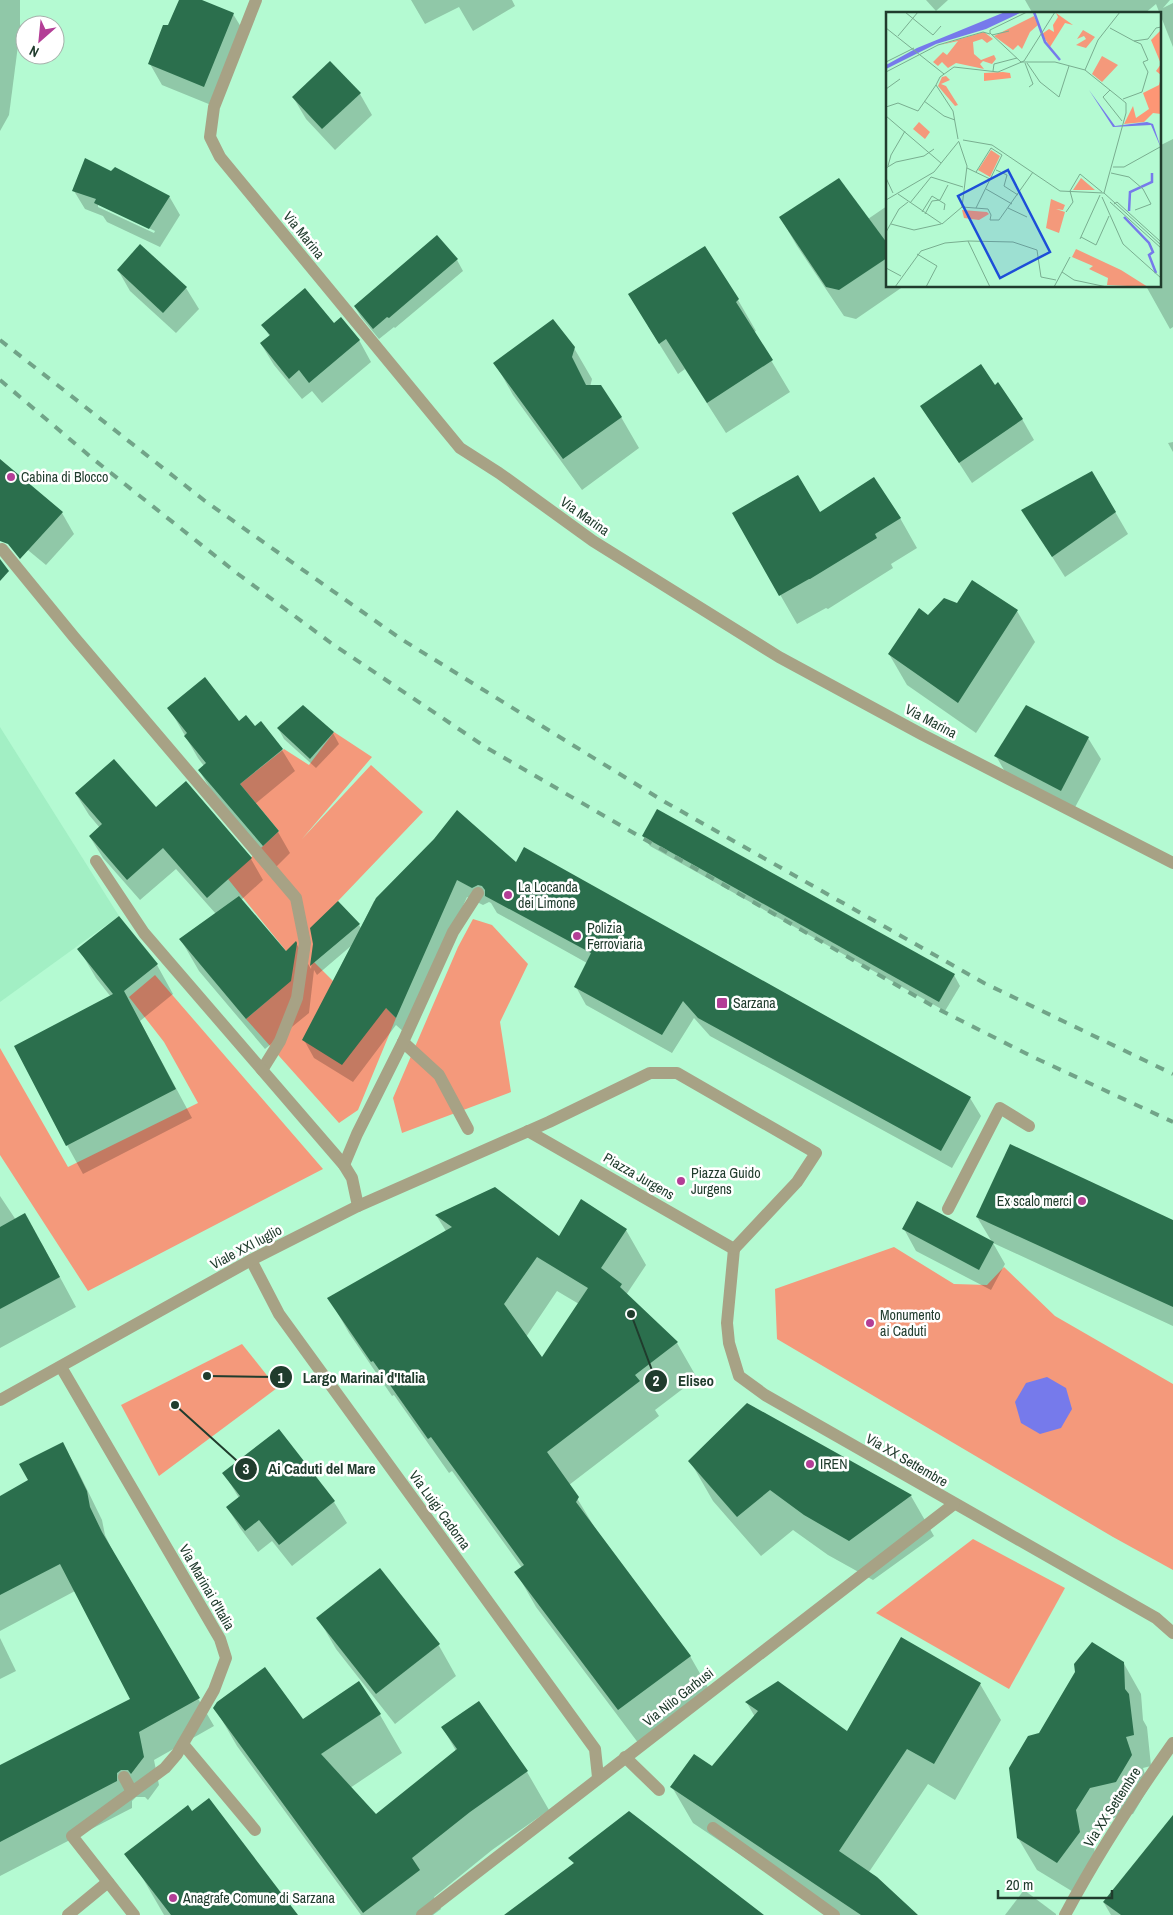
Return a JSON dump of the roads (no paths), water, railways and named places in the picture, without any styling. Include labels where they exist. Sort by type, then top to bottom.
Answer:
[{"type":"street","name":"Via Marina","points":[[256,0],[214,107],[210,137],[220,157],[460,448],[499,473],[593,541],[779,657],[932,739],[1173,863]]},
{"type":"street","points":[[2,549],[74,637],[296,898],[306,943],[297,998],[280,1041],[262,1070]]},
{"type":"street","points":[[96,861],[144,933],[344,1164],[352,1178],[358,1206]]},
{"type":"street","points":[[344,1164],[403,1042],[453,932],[478,893]]},
{"type":"street","points":[[403,1042],[439,1075],[468,1129]]},
{"type":"street","points":[[528,1131],[650,1073],[677,1073],[816,1153],[797,1182],[734,1249]]},
{"type":"street","points":[[948,1209],[1000,1108],[1029,1126]]},
{"type":"street","name":"Viale XXI luglio","points":[[0,1400],[251,1260],[358,1206],[528,1131]]},
{"type":"street","name":"Piazza Jurgens","points":[[528,1131],[734,1249]]},
{"type":"street","name":"Via XX Settembre","points":[[734,1249],[727,1323],[729,1343],[739,1376],[765,1396],[1156,1618],[1173,1633]]},
{"type":"street","name":"Via Luigi Cadorna","points":[[251,1260],[279,1314],[595,1749],[598,1777]]},
{"type":"street","name":"Via Marinai d'Italia","points":[[61,1367],[220,1639],[226,1658],[214,1690],[177,1754],[165,1768],[72,1836],[134,1915]]},
{"type":"street","name":"Via Nilo Garbusi","points":[[422,1915],[598,1777],[954,1504]]},
{"type":"street","name":"Via XX Settembre","points":[[1066,1915],[1088,1873],[1139,1791],[1173,1743]]},
{"type":"street","points":[[183,1744],[254,1830]]},
{"type":"street","points":[[625,1757],[659,1790]]},
{"type":"street","points":[[124,1778],[132,1792]]},
{"type":"street","points":[[713,1828],[834,1915]]},
{"type":"street","points":[[68,1915],[108,1882]]},
{"type":"railway","points":[[0,340],[205,501],[401,639],[665,802],[984,983],[1173,1074]]},
{"type":"railway","points":[[0,380],[92,458],[238,574],[331,643],[487,748],[938,1009],[1031,1056],[1173,1122]]},
{"type":"place","name":"Cabina di Blocco","points":[[11,477]]},
{"type":"place","name":"La Locanda dei Limone","points":[[508,895]]},
{"type":"place","name":"Polizia Ferroviaria","points":[[577,936]]},
{"type":"place","name":"Sarzana","points":[[722,1003]]},
{"type":"place","name":"Piazza Guido Jurgens","points":[[681,1181]]},
{"type":"place","name":"Ex scalo merci","points":[[1082,1201]]},
{"type":"place","name":"Eliseo","points":[[631,1314]]},
{"type":"place","name":"Monumento ai Caduti","points":[[870,1323]]},
{"type":"place","name":"Largo Marinai d'Italia","points":[[207,1376]]},
{"type":"place","name":"Ai Caduti del Mare","points":[[175,1405]]},
{"type":"place","name":"IREN","points":[[810,1464]]},
{"type":"place","name":"Anagrafe Comune di Sarzana","points":[[173,1898]]}]
